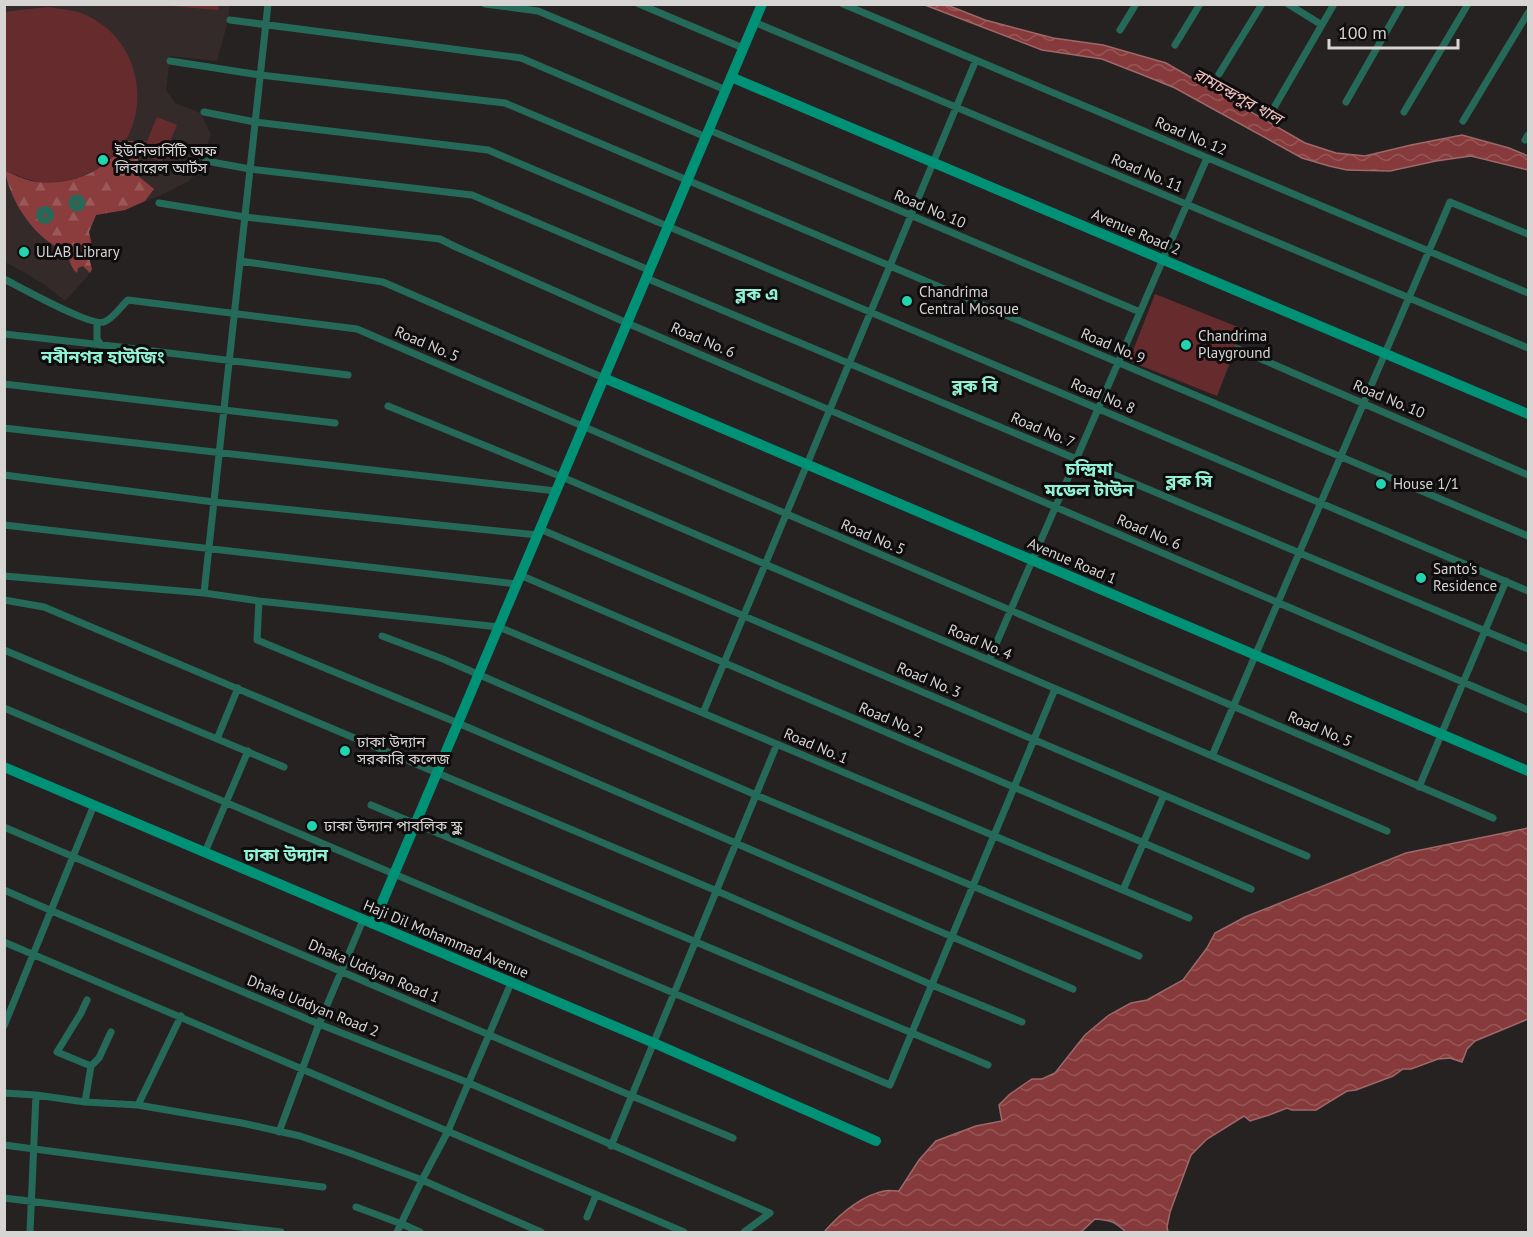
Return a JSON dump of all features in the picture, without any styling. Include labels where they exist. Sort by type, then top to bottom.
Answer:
[{"type":"street","points":[[204,593],[268,4]]},
{"type":"street","points":[[485,4],[538,11],[726,90]]},
{"type":"street","points":[[639,4],[743,48]]},
{"type":"street","points":[[279,1132],[301,1069],[341,971],[394,874],[762,4]]},
{"type":"street","name":"Road No. 12","points":[[843,4],[1528,292]]},
{"type":"street","points":[[1120,30],[1136,4]]},
{"type":"street","points":[[1175,45],[1200,4]]},
{"type":"street","points":[[1219,74],[1262,4]]},
{"type":"street","points":[[1288,4],[1322,25]]},
{"type":"street","points":[[1268,118],[1334,4]]},
{"type":"street","points":[[1346,102],[1402,4]]},
{"type":"street","points":[[1404,112],[1468,4]]},
{"type":"street","points":[[1463,121],[1528,13]]},
{"type":"street","name":"Road No. 10","points":[[230,20],[521,58],[912,216],[1140,312]]},
{"type":"street","name":"Road No. 11","points":[[754,22],[1528,348]]},
{"type":"street","points":[[704,713],[976,60]]},
{"type":"street","name":"Road No. 9","points":[[170,61],[260,75],[505,103],[1528,536]]},
{"type":"street","name":"Avenue Road 2","points":[[731,77],[1528,414]]},
{"type":"street","name":"Road No. 8","points":[[204,112],[255,122],[488,150],[1528,591]]},
{"type":"street","points":[[989,660],[1207,158]]},
{"type":"street","name":"Road No. 7","points":[[206,161],[250,169],[472,195],[850,364],[1528,649]]},
{"type":"street","points":[[1212,756],[1450,202],[1528,234]]},
{"type":"street","name":"Road No. 6","points":[[159,203],[245,217],[440,239],[456,248],[830,410],[1528,710]]},
{"type":"street","points":[[240,261],[383,282],[604,378]]},
{"type":"street","points":[[4,279],[69,312],[97,323],[97,339],[101,345]]},
{"type":"street","name":"Road No. 5","points":[[97,323],[106,322],[128,300],[357,329],[1493,818]]},
{"type":"street","points":[[4,334],[348,375]]},
{"type":"street","name":"Road No. 10","points":[[1238,349],[1528,475]]},
{"type":"street","name":"Avenue Road 1","points":[[604,378],[1528,771]]},
{"type":"street","points":[[4,384],[334,423]]},
{"type":"street","name":"Road No. 4","points":[[388,406],[562,477],[1387,831]]},
{"type":"street","points":[[4,428],[556,491]]},
{"type":"street","name":"Road No. 3","points":[[4,475],[214,502],[539,532],[744,616],[1307,856]]},
{"type":"street","name":"Road No. 2","points":[[4,525],[209,549],[519,579],[724,663],[1251,889]]},
{"type":"street","name":"Road No. 1","points":[[4,576],[204,593],[499,627],[1190,918]]},
{"type":"street","points":[[1419,786],[1506,581]]},
{"type":"street","points":[[4,600],[44,607],[1022,1022]]},
{"type":"street","points":[[259,601],[257,640],[458,723],[1073,988]]},
{"type":"street","points":[[382,636],[443,659],[756,795],[1139,956]]},
{"type":"street","points":[[4,650],[284,767]]},
{"type":"street","points":[[217,739],[238,688]]},
{"type":"street","points":[[4,708],[890,1085],[1054,688]]},
{"type":"street","points":[[612,1146],[777,744]]},
{"type":"street","points":[[205,852],[248,752]]},
{"type":"street","name":"Haji Dil Mohammad Avenue","points":[[4,767],[654,1043],[876,1141]]},
{"type":"street","points":[[1123,890],[1164,795]]},
{"type":"street","points":[[4,1026],[94,804]]},
{"type":"street","points":[[371,806],[988,1065]]},
{"type":"street","name":"Dhaka Uddyan Road 1","points":[[4,827],[733,1138]]},
{"type":"street","name":"Dhaka Uddyan Road 2","points":[[4,890],[319,1024],[469,1083],[770,1213],[744,1233]]},
{"type":"street","points":[[4,942],[684,1233]]},
{"type":"street","points":[[397,1233],[448,1131],[511,983]]},
{"type":"street","points":[[87,1000],[57,1052],[91,1065]]},
{"type":"street","points":[[138,1105],[181,1016]]},
{"type":"street","points":[[85,1102],[91,1065],[99,1058],[111,1032]]},
{"type":"street","points":[[4,1094],[138,1105],[300,1136],[422,1180],[541,1233]]},
{"type":"street","points":[[30,1233],[36,1095]]},
{"type":"street","points":[[4,1145],[322,1187]]},
{"type":"street","points":[[587,1217],[596,1195]]},
{"type":"street","points":[[4,1198],[281,1233]]},
{"type":"street","points":[[356,1208],[402,1224],[420,1233]]},
{"type":"shaded area","name":"ইউনিভার্সিটি অফ লিবারেল আর্টস","points":[[5,5],[230,5],[217,61],[170,56],[166,90],[175,103],[200,113],[211,134],[199,170],[189,181],[161,195],[125,210],[96,215],[89,231],[93,248],[88,257],[92,269],[65,301],[45,285],[5,262]]},
{"type":"shaded area","points":[[159,5],[219,5],[218,10]]},
{"type":"shaded area","points":[[48,7],[83,14],[110,31],[125,51],[135,74],[137,98],[134,122],[124,144],[107,162],[84,175],[62,182],[48,183],[5,171],[4,12]]},
{"type":"shaded area","points":[[157,117],[177,125],[161,162],[142,154]]},
{"type":"shaded area","name":"Chandrima Playground","points":[[1155,294],[1243,329],[1217,396],[1129,361]]},
{"type":"green space","points":[[126,141],[146,141],[138,157],[137,175],[154,189],[145,201],[125,210],[96,215],[89,232],[92,247],[88,254],[92,269],[90,273],[83,266],[78,268],[77,273],[67,256],[45,239],[25,217],[11,190],[5,171],[42,183],[76,179],[106,163]]},
{"type":"water","points":[[925,5],[947,5],[985,20],[1053,38],[1103,45],[1166,63],[1305,143],[1336,153],[1365,156],[1462,135],[1509,148],[1528,156],[1528,170],[1471,156],[1390,171],[1347,170],[1329,166],[1302,158],[1175,88],[1143,75],[1102,59],[1042,50]]},
{"type":"water","points":[[1528,828],[1528,1019],[1475,1041],[1467,1049],[1462,1062],[1450,1058],[1438,1059],[1411,1069],[1403,1069],[1393,1076],[1356,1090],[1347,1091],[1316,1110],[1287,1108],[1250,1121],[1244,1116],[1207,1139],[1191,1155],[1170,1212],[1168,1232],[1126,1232],[1112,1222],[1095,1219],[1079,1232],[824,1232],[836,1219],[867,1197],[884,1191],[899,1191],[919,1160],[936,1141],[976,1126],[1002,1121],[999,1105],[1010,1094],[1032,1079],[1042,1079],[1055,1073],[1085,1035],[1109,1015],[1131,1003],[1147,1000],[1183,980],[1207,948],[1215,933],[1245,917],[1406,853]]},
{"type":"place","name":"ইউনিভার্সিটি অফ লিবারেল আর্টস","points":[[103,160]]},
{"type":"place","name":"ULAB Library","points":[[24,252]]},
{"type":"place","name":"Chandrima Central Mosque","points":[[907,301]]},
{"type":"place","name":"Chandrima Playground","points":[[1186,345]]},
{"type":"place","name":"House 1/1","points":[[1381,484]]},
{"type":"place","name":"Santo's Residence","points":[[1421,578]]},
{"type":"place","name":"ঢাকা উদ্যান সরকারি কলেজ","points":[[345,751]]},
{"type":"place","name":"ঢাকা উদ্যান পাবলিক স্কুল","points":[[312,826]]},
{"type":"district","name":"ব্লক এ","points":[[757,294]]},
{"type":"district","name":"নবীনগর হাউজিং","points":[[103,357]]},
{"type":"district","name":"ব্লক বি","points":[[975,386]]},
{"type":"district","name":"চন্দ্রিমা মডেল টাউন","points":[[1089,479]]},
{"type":"district","name":"ব্লক সি","points":[[1189,481]]},
{"type":"district","name":"ঢাকা উদ্যান","points":[[286,855]]},
{"type":"water label","name":"রামচন্দ্রপুর খাল","points":[[1238,96]]}]
